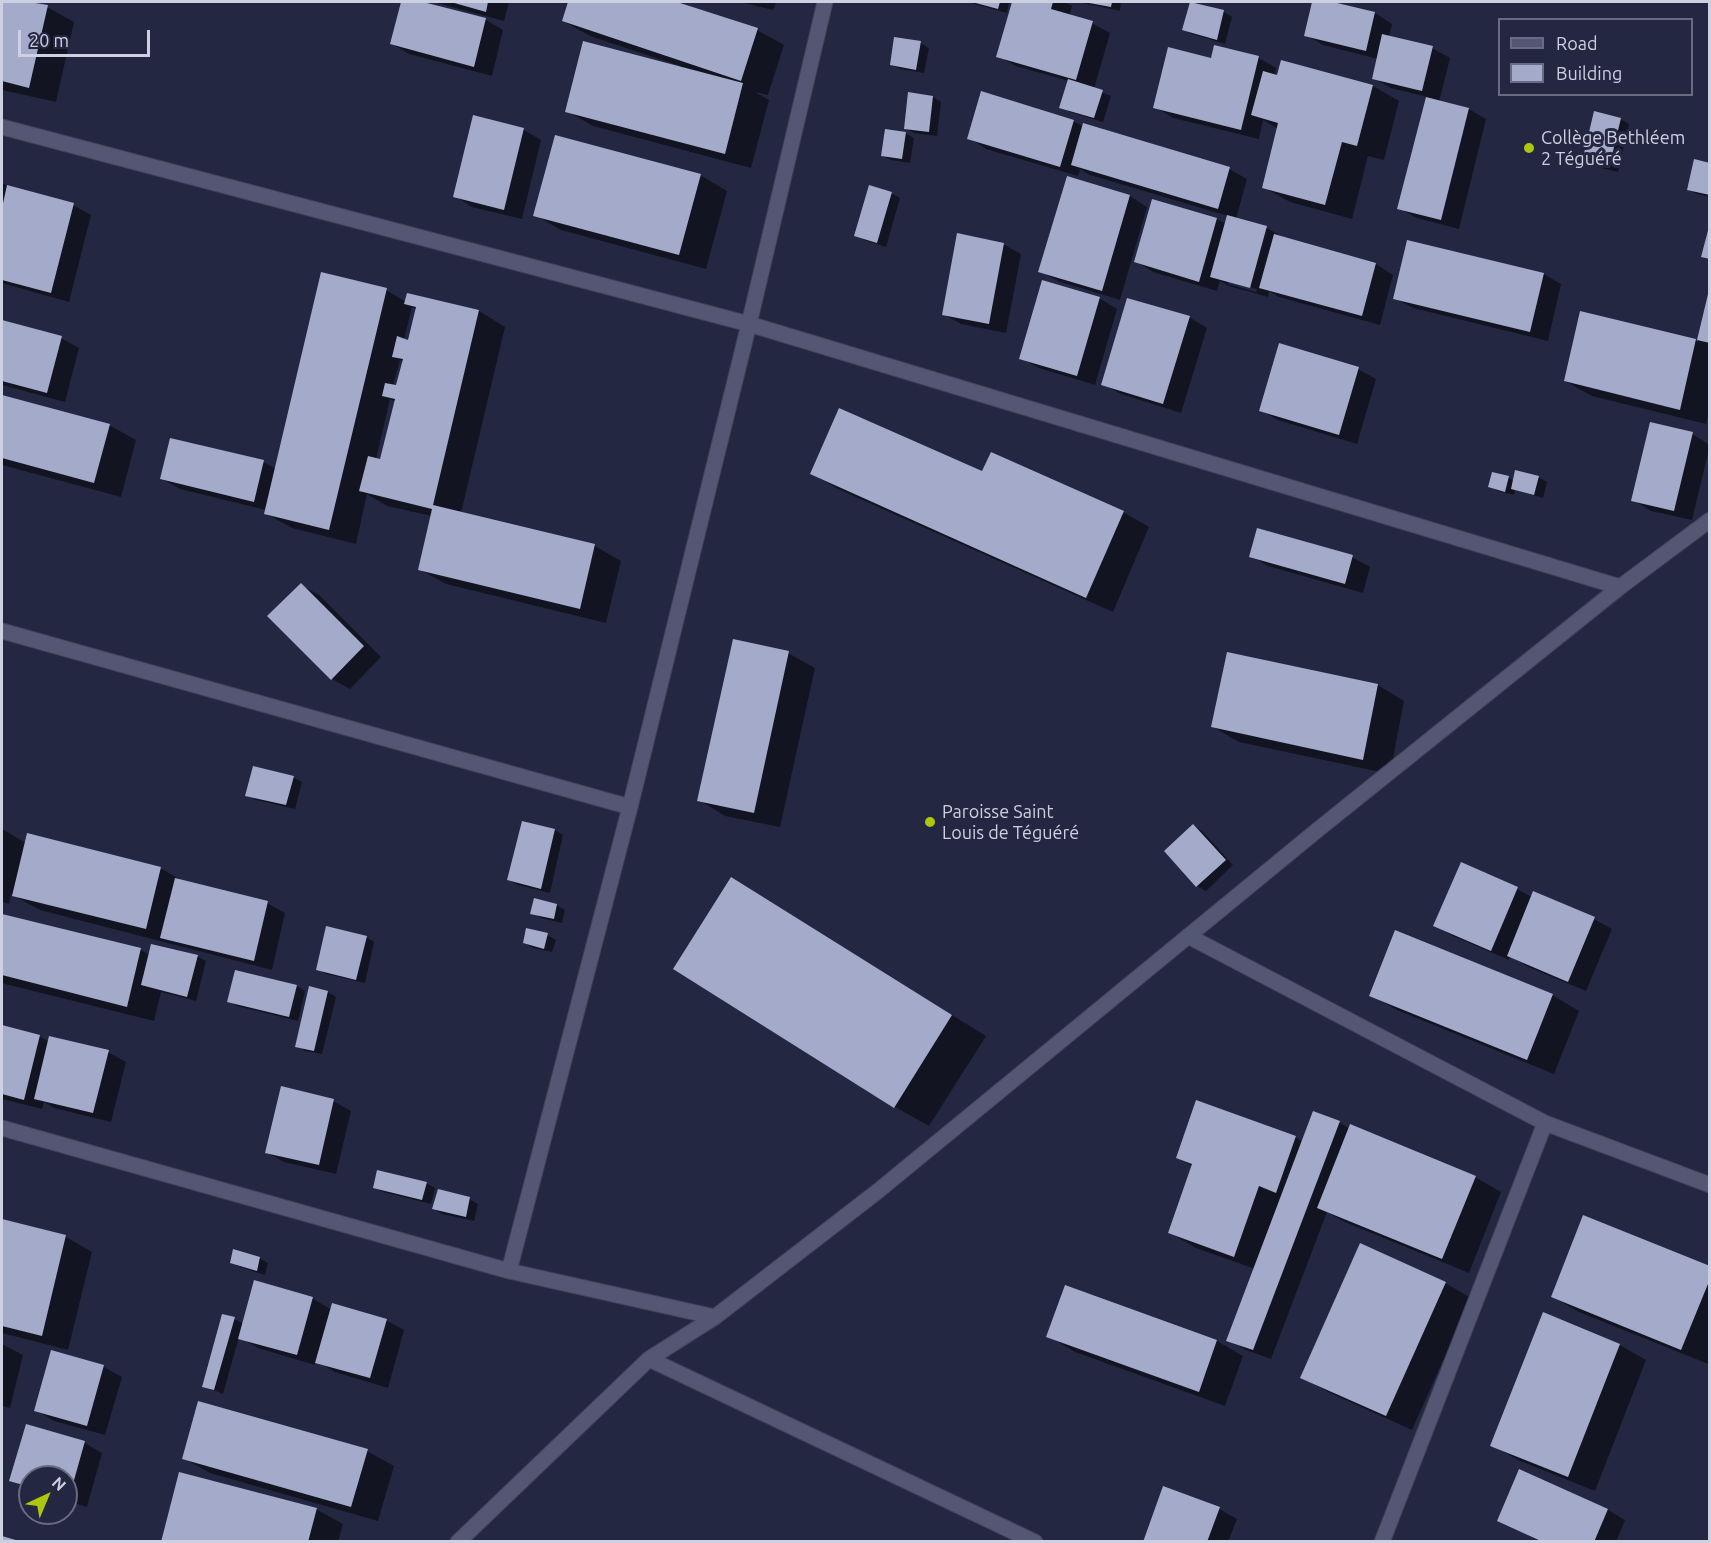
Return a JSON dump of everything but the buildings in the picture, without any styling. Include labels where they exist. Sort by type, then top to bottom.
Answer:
[{"type":"street","points":[[509,1271],[630,807],[749,324],[825,2]]},
{"type":"street","points":[[2,126],[749,324],[1620,587]]},
{"type":"street","points":[[458,1542],[649,1359],[715,1317],[878,1191],[1314,832],[1620,587],[1710,520]]},
{"type":"street","points":[[2,631],[630,807]]},
{"type":"street","points":[[1188,936],[1545,1123],[1710,1185]]},
{"type":"street","points":[[1382,1542],[1545,1123]]},
{"type":"street","points":[[2,1128],[509,1271],[715,1317]]},
{"type":"street","points":[[649,1359],[1035,1542]]},
{"type":"place","name":"Collège Bethléem 2 Téguéré","points":[[1529,148]]},
{"type":"place","name":"Paroisse Saint Louis de Téguéré","points":[[930,822]]}]
